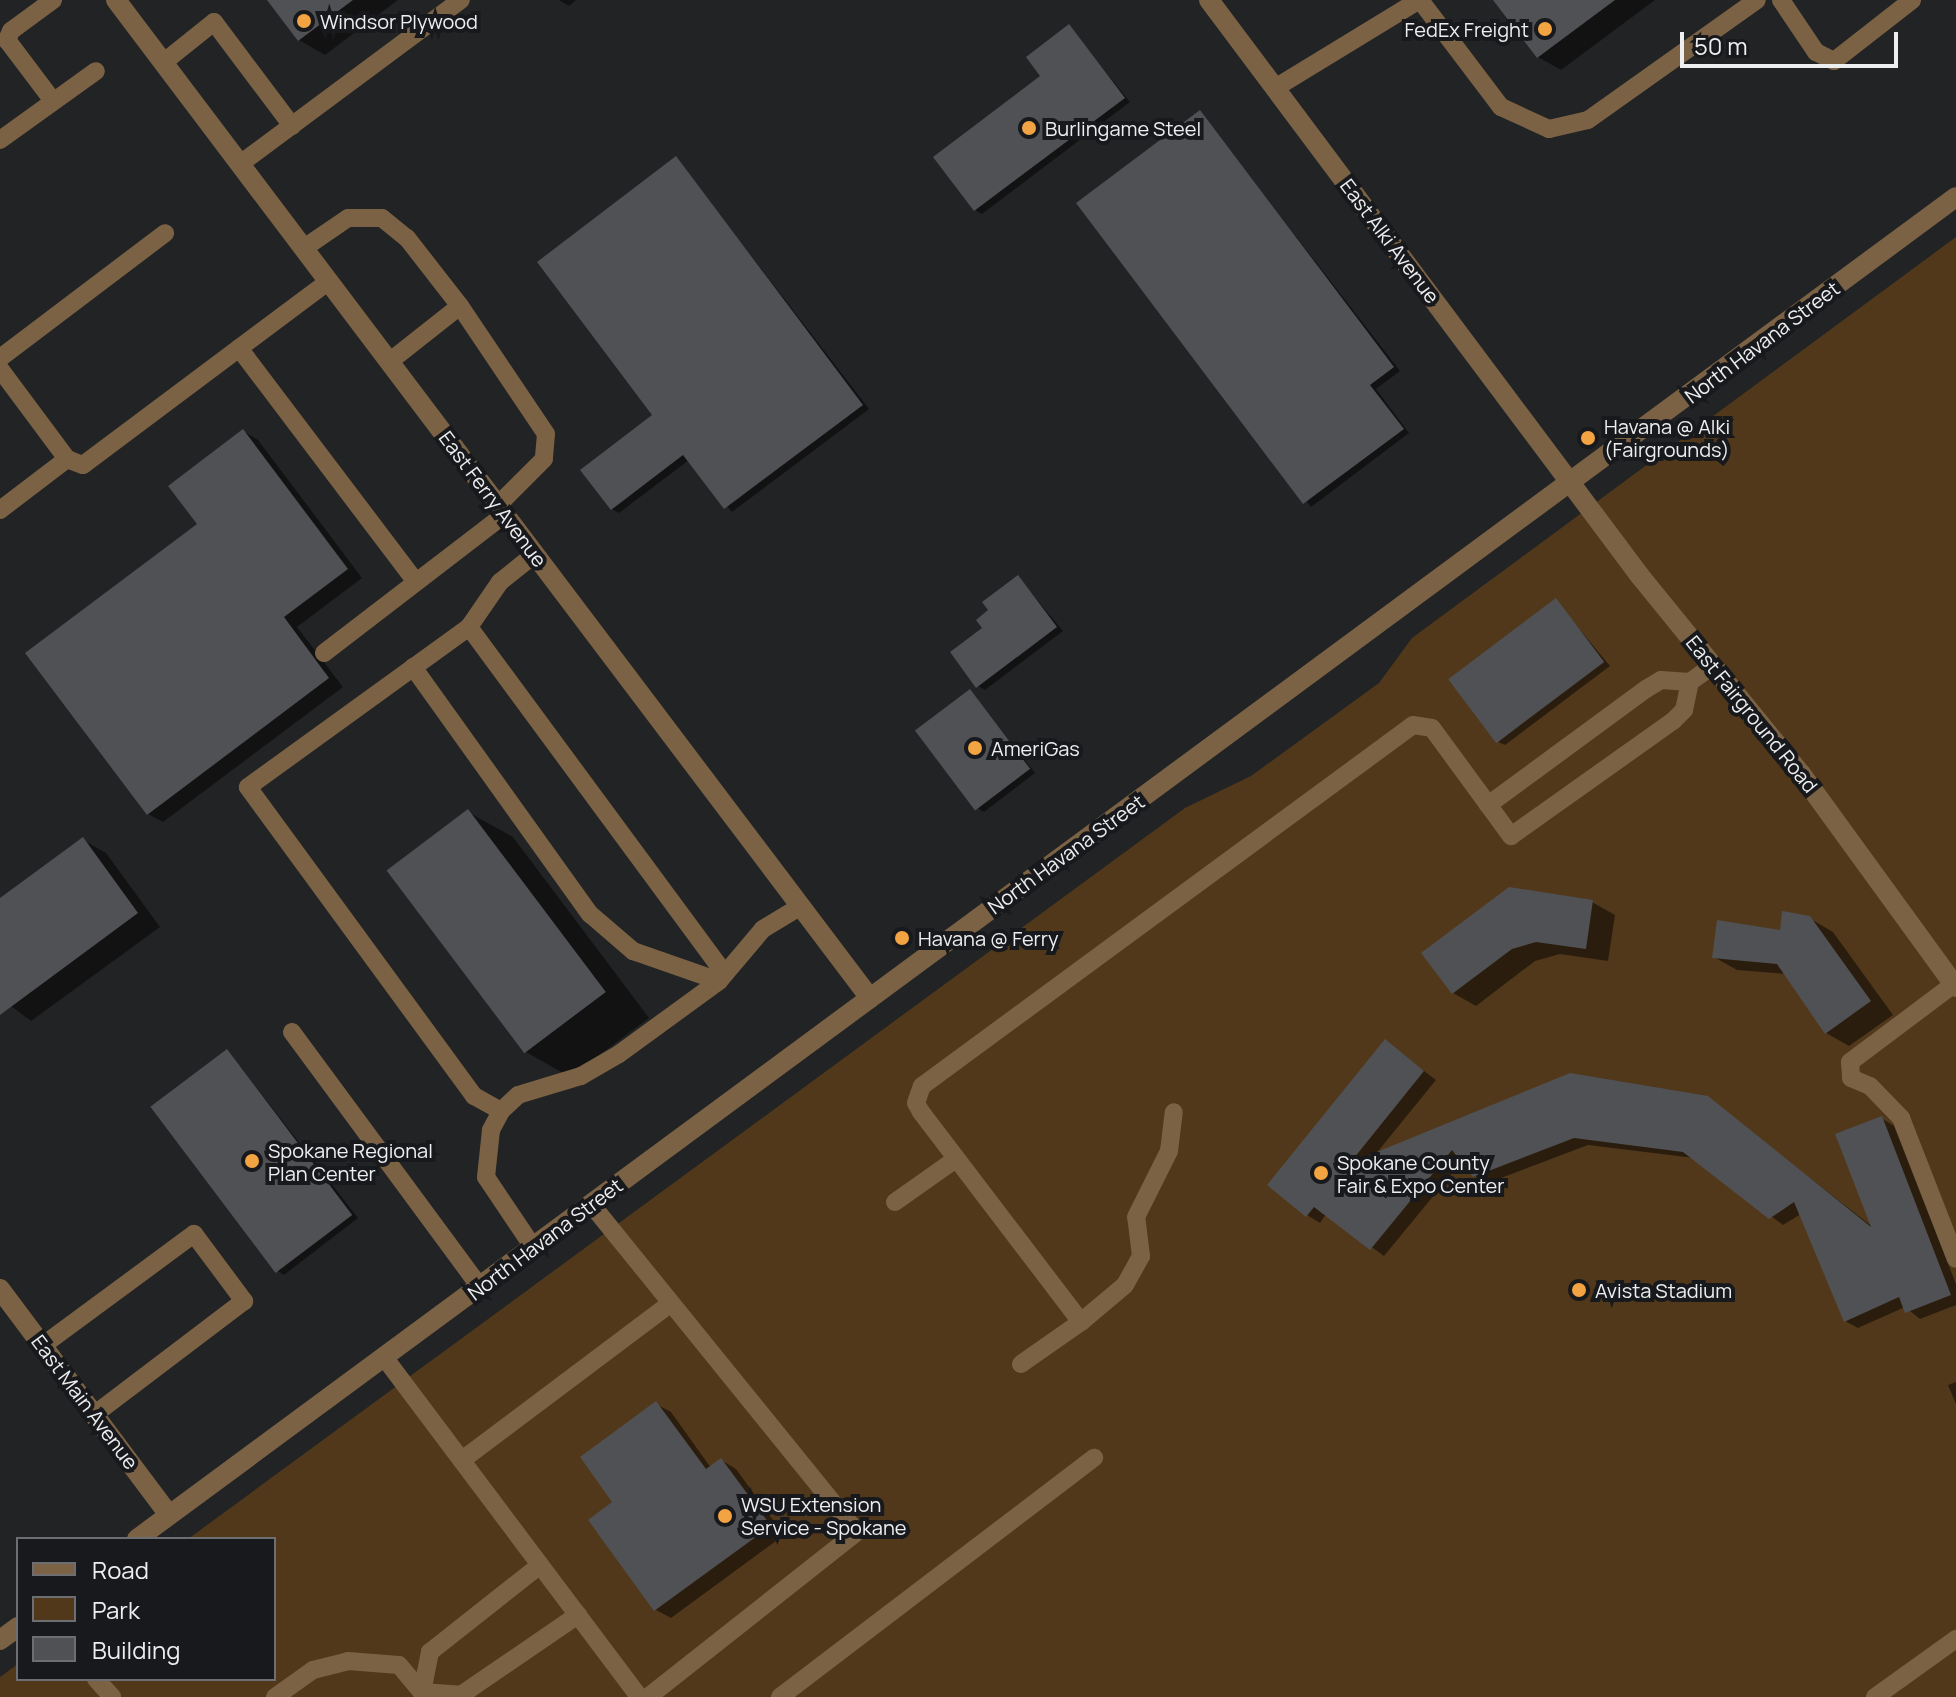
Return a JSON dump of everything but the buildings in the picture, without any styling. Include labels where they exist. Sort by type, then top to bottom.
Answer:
[{"type":"street","name":"East Alki Avenue","points":[[1209,0],[1572,483]]},
{"type":"street","name":"East Ferry Avenue","points":[[123,2],[240,164],[870,998]]},
{"type":"street","name":"North Havana Street","points":[[140,1537],[1956,197]]},
{"type":"street","name":"East Fairground Road","points":[[1572,483],[1712,666],[1775,739],[1955,985]]},
{"type":"street","name":"East Main Avenue","points":[[0,1289],[169,1515]]},
{"type":"lane","points":[[53,0],[11,31],[7,40],[53,101]]},
{"type":"lane","points":[[240,164],[461,0]]},
{"type":"lane","points":[[1275,88],[1419,0],[1501,107],[1549,129],[1588,120],[1757,0]]},
{"type":"lane","points":[[1781,0],[1816,52],[1834,61],[1912,0]]},
{"type":"lane","points":[[164,62],[214,22],[292,126]]},
{"type":"lane","points":[[0,140],[96,71]]},
{"type":"lane","points":[[304,248],[348,218],[382,218],[407,238],[460,306],[546,434],[544,459],[501,509],[416,582],[324,653]]},
{"type":"lane","points":[[0,358],[165,233]]},
{"type":"lane","points":[[0,369],[67,459],[83,465],[329,281]]},
{"type":"lane","points":[[389,362],[460,306]]},
{"type":"lane","points":[[239,348],[416,582]]},
{"type":"lane","points":[[0,510],[67,459]]},
{"type":"lane","points":[[501,1111],[474,1096],[248,787],[469,627],[500,582],[535,554]]},
{"type":"lane","points":[[469,627],[722,978]]},
{"type":"lane","points":[[1488,805],[1646,689],[1661,680],[1690,682],[1712,666]]},
{"type":"lane","points":[[413,667],[590,914],[633,951],[722,978]]},
{"type":"lane","points":[[1081,1322],[916,1103],[922,1086],[1403,730],[1420,724],[1432,728],[1511,836],[1673,721],[1684,710],[1690,682]]},
{"type":"lane","points":[[533,1247],[486,1177],[491,1130],[501,1111],[518,1095],[581,1076],[619,1054],[722,978],[763,929],[801,906]]},
{"type":"lane","points":[[1955,985],[1850,1062],[1851,1078],[1870,1086],[1901,1118],[1956,1259]]},
{"type":"lane","points":[[292,1032],[480,1287]]},
{"type":"lane","points":[[1021,1364],[1081,1322],[1125,1285],[1141,1256],[1136,1217],[1169,1151],[1174,1112]]},
{"type":"lane","points":[[895,1202],[956,1159]]},
{"type":"lane","points":[[591,1204],[857,1532],[648,1697]]},
{"type":"lane","points":[[42,1346],[194,1234],[244,1301],[94,1415]]},
{"type":"lane","points":[[462,1460],[671,1303]]},
{"type":"lane","points":[[384,1357],[639,1697]]},
{"type":"lane","points":[[780,1697],[1094,1458]]},
{"type":"lane","points":[[422,1692],[430,1652],[540,1565]]},
{"type":"lane","points":[[275,1697],[313,1670],[348,1661],[399,1665],[422,1692],[461,1695],[578,1615]]},
{"type":"lane","points":[[1875,1697],[1956,1639]]},
{"type":"lane","points":[[98,1681],[112,1697]]},
{"type":"green space","name":"Spokane County Fair & Expo Center","points":[[1956,237],[1956,1697],[0,1697],[0,1677],[16,1665],[16,1681],[276,1681],[276,1537],[191,1537],[1185,808],[1251,776],[1379,683],[1412,638]]},
{"type":"place","name":"Windsor Plywood","points":[[304,21]]},
{"type":"place","name":"FedEx Freight","points":[[1545,29]]},
{"type":"place","name":"Burlingame Steel","points":[[1029,128]]},
{"type":"place","name":"Havana @ Alki (Fairgrounds)","points":[[1588,438]]},
{"type":"place","name":"AmeriGas","points":[[975,748]]},
{"type":"place","name":"Havana @ Ferry","points":[[902,938]]},
{"type":"place","name":"Spokane Regional Plan Center","points":[[252,1161]]},
{"type":"place","name":"Spokane County Fair & Expo Center","points":[[1321,1173]]},
{"type":"place","name":"Avista Stadium","points":[[1579,1290]]},
{"type":"place","name":"WSU Extension Service - Spokane","points":[[725,1516]]}]
